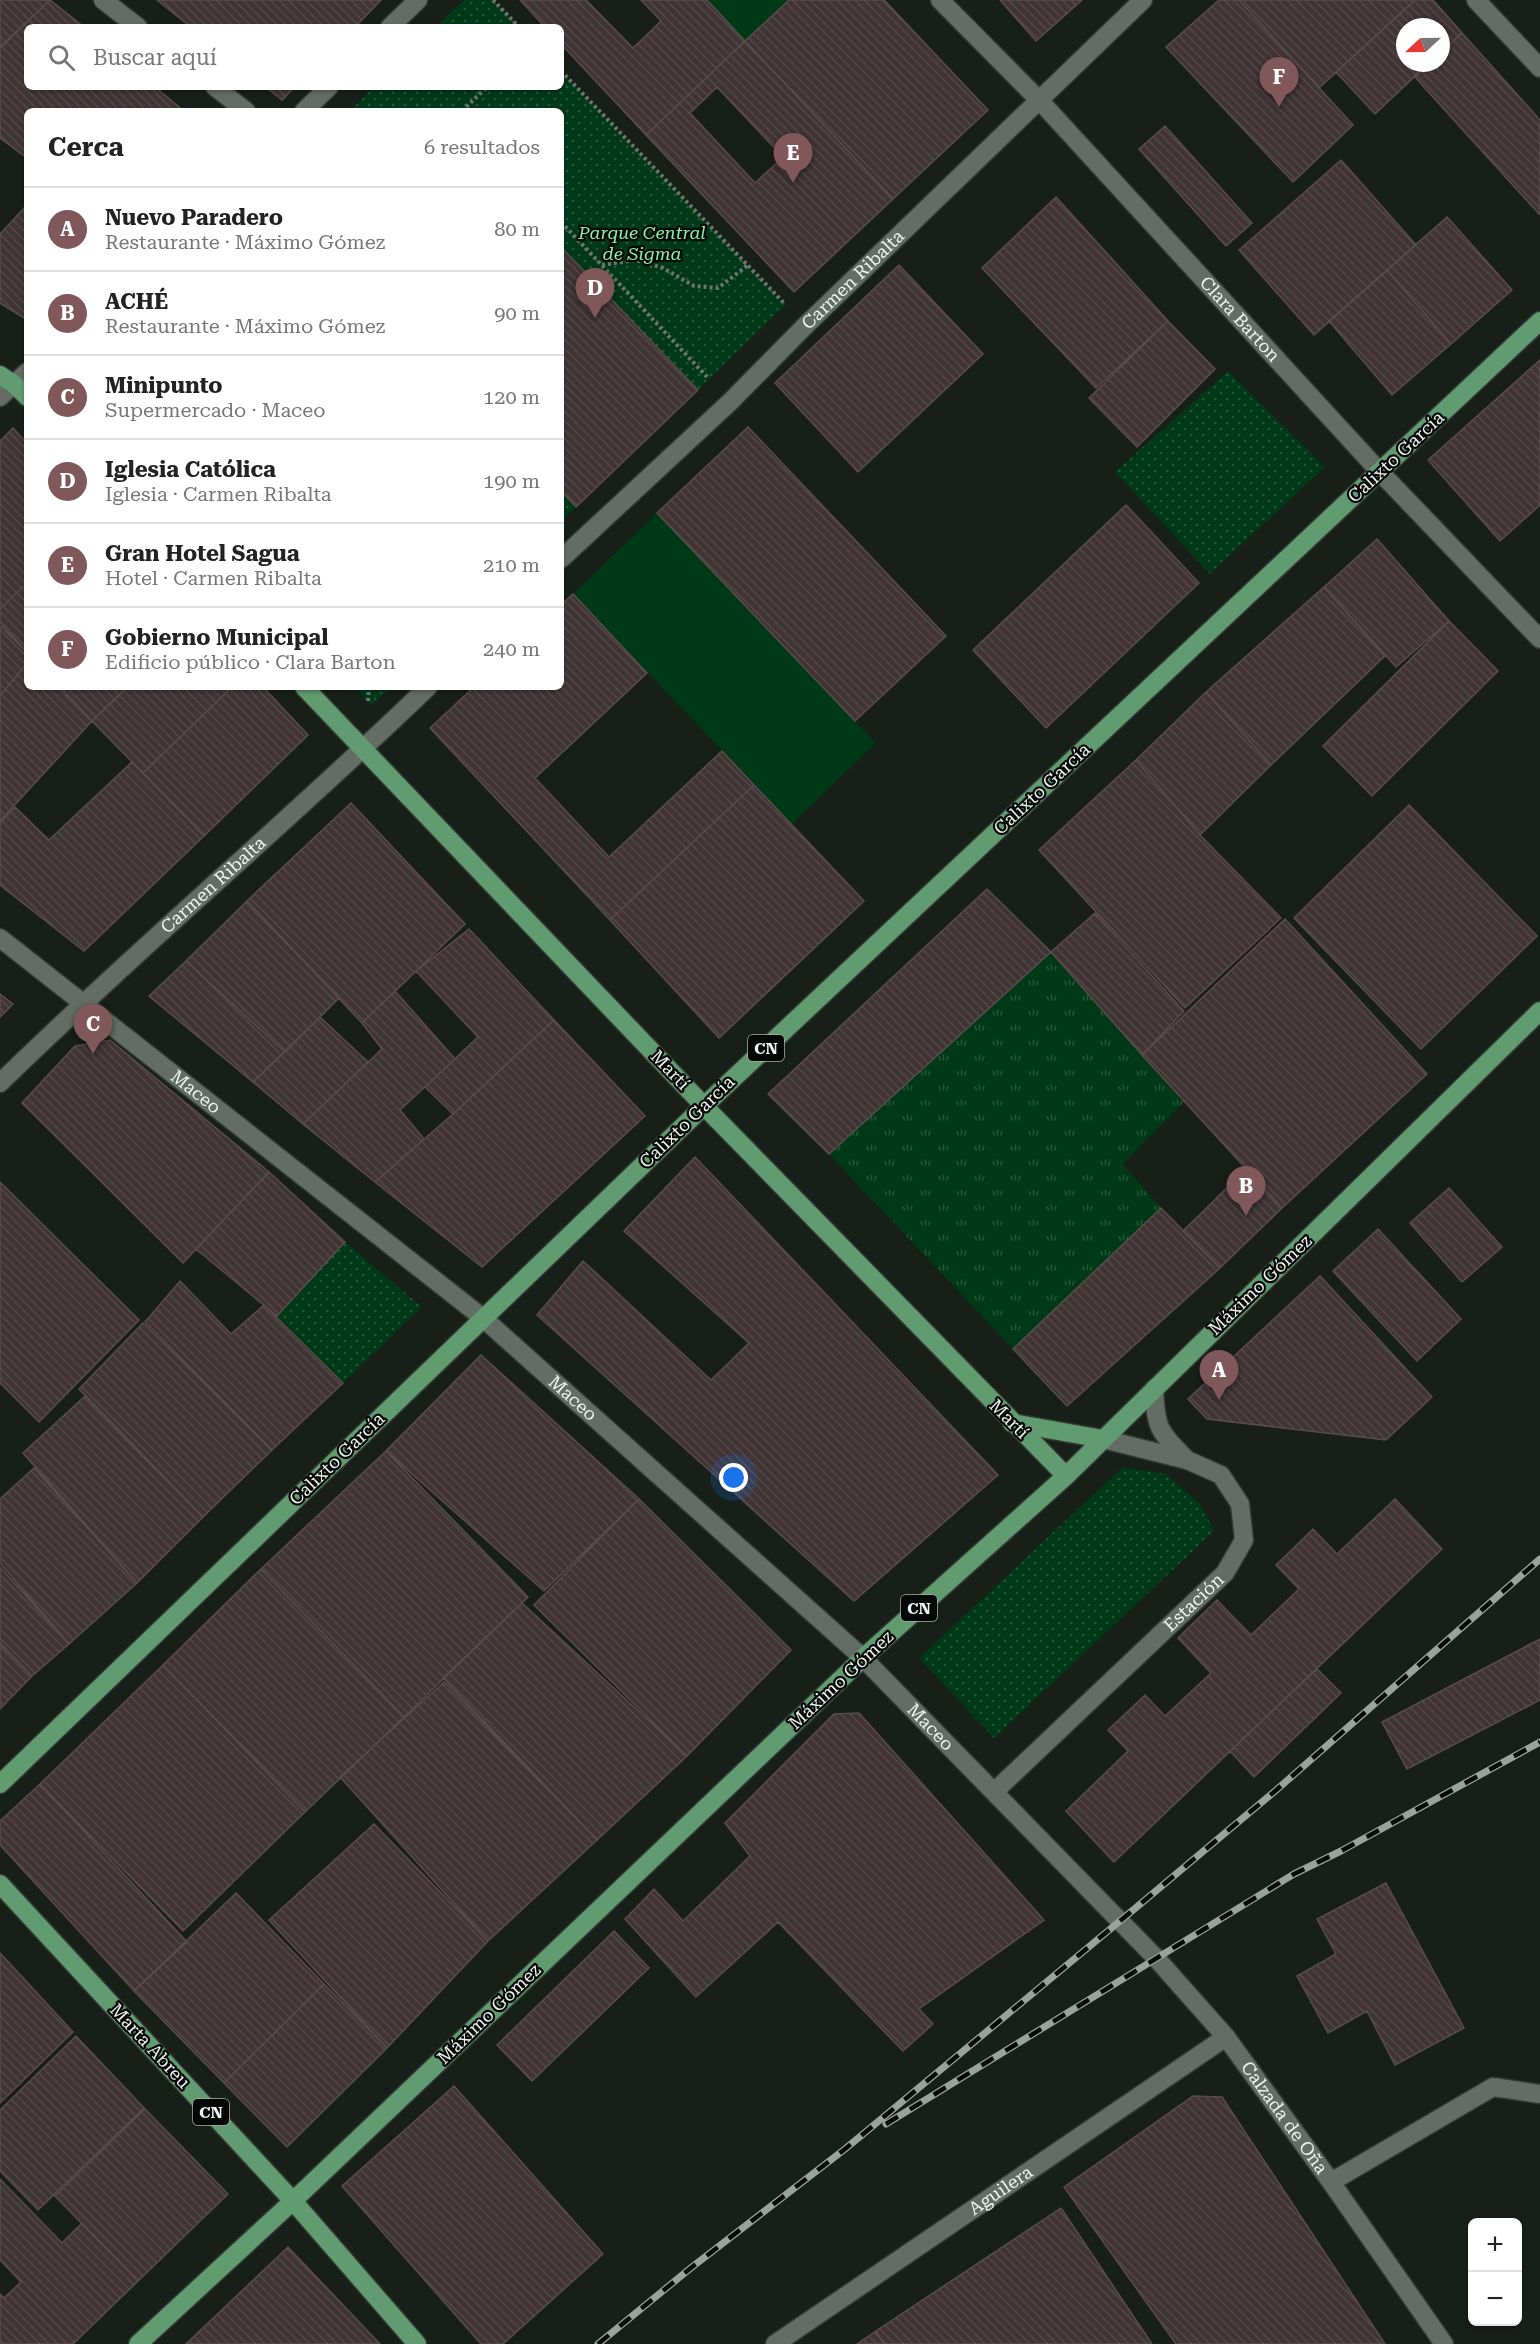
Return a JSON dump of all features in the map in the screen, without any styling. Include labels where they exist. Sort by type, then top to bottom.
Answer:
[{"type":"main road","name":"Calixto García","points":[[0,1784],[704,1106],[1540,321]]},
{"type":"main road","name":"Martí","points":[[307,690],[704,1106],[1066,1476]]},
{"type":"main road","name":"Máximo Gómez","points":[[138,2344],[293,2201],[863,1658],[1066,1476],[1540,1011]]},
{"type":"main road","points":[[1012,1423],[1102,1439]]},
{"type":"main road","name":"Marta Abreu","points":[[0,1884],[293,2201],[417,2344]]},
{"type":"street","points":[[103,0],[134,24]]},
{"type":"street","points":[[393,24],[418,0]]},
{"type":"street","name":"Clara Barton","points":[[940,0],[1040,101],[1380,472],[1540,639]]},
{"type":"street","name":"Carmen Ribalta","points":[[564,556],[730,402],[806,325],[1143,0]]},
{"type":"street","points":[[1476,0],[1540,68]]},
{"type":"street","points":[[219,90],[242,108]]},
{"type":"street","points":[[307,108],[326,90]]},
{"type":"street","points":[[0,397],[17,382]]},
{"type":"street","name":"Carmen Ribalta","points":[[0,1083],[83,1003],[364,749],[425,690]]},
{"type":"street","name":"Maceo","points":[[0,938],[483,1318],[863,1658],[1106,1906]]},
{"type":"street","points":[[1154,1389],[1156,1420],[1164,1436],[1187,1460]]},
{"type":"street","name":"Estación","points":[[995,1791],[1225,1573],[1244,1540],[1240,1504],[1221,1475],[1187,1460],[1102,1439]]},
{"type":"street","name":"Calzada de Oña","points":[[1106,1906],[1171,1973],[1226,2037],[1444,2344]]},
{"type":"street","name":"Aguilera","points":[[775,2344],[1226,2037]]},
{"type":"street","points":[[1331,2182],[1493,2087],[1540,2094]]},
{"type":"path","points":[[493,0],[516,24]]},
{"type":"path","points":[[564,74],[806,325]]},
{"type":"path","points":[[465,108],[484,90]]},
{"type":"path","points":[[564,225],[730,402]]},
{"type":"path","points":[[602,265],[636,260],[663,268],[694,286],[718,288],[748,265]]},
{"type":"green space","points":[[464,0],[493,0],[516,24],[439,24]]},
{"type":"green space","points":[[707,0],[789,0],[745,41]]},
{"type":"green space","name":"Parque Central de Sigma","points":[[564,74],[786,305],[698,390],[564,250],[564,108],[353,108],[371,90],[564,90]]},
{"type":"green space","points":[[1228,371],[1325,467],[1210,574],[1115,472]]},
{"type":"green space","points":[[564,494],[576,507],[564,518]]},
{"type":"green space","points":[[657,513],[876,743],[792,824],[573,594]]},
{"type":"green space","points":[[357,690],[388,690],[372,705]]},
{"type":"green space","points":[[1051,952],[1184,1102],[1123,1164],[1161,1208],[1013,1349],[829,1154]]},
{"type":"green space","points":[[345,1242],[422,1307],[343,1383],[277,1316]]},
{"type":"green space","points":[[1123,1467],[1166,1474],[1201,1505],[1214,1531],[994,1738],[919,1658]]},
{"type":"building","points":[[0,0],[50,0],[24,24],[0,47]]},
{"type":"building","points":[[50,0],[80,24],[25,24]]},
{"type":"building","points":[[157,0],[381,0],[358,24],[187,24]]},
{"type":"building","points":[[520,0],[586,0],[633,48],[661,21],[641,0],[707,0],[745,41],[646,135],[564,47],[564,24],[542,24]]},
{"type":"building","points":[[789,0],[884,0],[988,110],[893,199],[745,41]]},
{"type":"building","points":[[1000,0],[1082,0],[1036,41]]},
{"type":"building","points":[[1219,0],[1239,0],[1353,125],[1293,182],[1166,47]]},
{"type":"building","points":[[1239,0],[1415,0],[1319,88]]},
{"type":"building","points":[[1415,0],[1433,0],[1449,18],[1396,18],[1396,72],[1419,72],[1375,114],[1336,72]]},
{"type":"building","points":[[1450,19],[1462,33],[1450,44]]},
{"type":"building","points":[[24,25],[24,90],[159,90],[180,108],[24,108],[24,156],[0,138],[0,48]]},
{"type":"building","points":[[1462,33],[1540,120],[1540,215],[1414,76],[1419,72],[1450,72],[1450,44]]},
{"type":"building","points":[[745,41],[893,199],[794,292],[646,135]],"holes":[[[717,87],[783,157],[755,183],[690,113]]]},
{"type":"building","points":[[270,90],[292,90],[282,100]]},
{"type":"building","points":[[1165,126],[1252,223],[1226,246],[1139,149]]},
{"type":"building","points":[[1341,160],[1416,245],[1314,335],[1239,250]]},
{"type":"building","points":[[1056,197],[1168,321],[1096,388],[982,268]]},
{"type":"building","points":[[24,208],[24,318],[0,303],[0,234]]},
{"type":"building","points":[[1447,217],[1512,290],[1451,344],[1387,270]]},
{"type":"building","points":[[564,250],[698,390],[576,507],[564,494]]},
{"type":"building","points":[[899,265],[983,354],[858,472],[775,383]]},
{"type":"building","points":[[1387,270],[1451,344],[1392,395],[1329,321]]},
{"type":"building","points":[[1168,321],[1215,369],[1137,447],[1089,398]]},
{"type":"building","points":[[1540,360],[1540,505],[1500,541],[1428,460]]},
{"type":"building","points":[[748,427],[946,636],[855,721],[657,513]]},
{"type":"building","points":[[13,428],[24,440],[24,586],[0,609],[0,441]]},
{"type":"building","points":[[1126,505],[1199,583],[1046,728],[973,650]]},
{"type":"building","points":[[1377,539],[1449,621],[1396,667],[1324,587]]},
{"type":"building","points":[[24,586],[24,649],[0,623],[0,609]]},
{"type":"building","points":[[1324,587],[1385,656],[1271,765],[1206,692]]},
{"type":"building","points":[[573,594],[647,673],[535,778],[609,857],[722,751],[754,785],[610,920],[430,728],[471,690],[564,690],[564,602]]},
{"type":"building","points":[[1449,621],[1498,671],[1372,796],[1323,746]]},
{"type":"building","points":[[0,626],[24,649],[24,667],[0,696]]},
{"type":"building","points":[[24,667],[24,690],[63,690],[92,721],[0,821],[0,696]]},
{"type":"building","points":[[63,690],[124,690],[92,721]]},
{"type":"building","points":[[125,690],[229,690],[143,773],[92,721]]},
{"type":"building","points":[[229,690],[266,690],[308,735],[204,836],[143,773]]},
{"type":"building","points":[[1206,692],[1271,765],[1200,835],[1136,760]]},
{"type":"building","points":[[1136,760],[1200,835],[1281,918],[1185,1008],[1039,850]]},
{"type":"building","points":[[132,762],[204,836],[84,951],[0,885],[0,823],[15,807],[49,840]]},
{"type":"building","points":[[754,785],[864,901],[719,1038],[610,920]]},
{"type":"building","points":[[351,803],[465,924],[362,1023],[247,901]]},
{"type":"building","points":[[1409,805],[1537,936],[1421,1049],[1294,918]]},
{"type":"building","points":[[987,889],[1051,952],[829,1154],[768,1094]]},
{"type":"building","points":[[247,901],[339,998],[285,1052],[186,961]]},
{"type":"building","points":[[1095,913],[1184,1011],[1142,1055],[1051,952]]},
{"type":"building","points":[[1285,919],[1427,1074],[1282,1208],[1142,1055]]},
{"type":"building","points":[[469,929],[554,1020],[453,1114],[425,1087],[478,1037],[416,971]]},
{"type":"building","points":[[186,961],[285,1052],[253,1082],[149,996]]},
{"type":"building","points":[[395,991],[455,1059],[400,1110],[424,1139],[375,1182],[303,1124],[382,1049],[362,1023]]},
{"type":"building","points":[[0,994],[13,1004],[0,1017]]},
{"type":"building","points":[[320,1017],[368,1062],[303,1124],[253,1082]]},
{"type":"building","points":[[554,1020],[645,1116],[482,1267],[375,1182],[453,1114]]},
{"type":"building","points":[[110,1040],[269,1172],[183,1263],[22,1103],[75,1046]]},
{"type":"building","points":[[695,1157],[998,1475],[854,1601],[537,1315],[583,1261],[711,1380],[749,1343],[624,1231]]},
{"type":"building","points":[[1245,1170],[1282,1208],[1220,1268],[1183,1231]]},
{"type":"building","points":[[269,1172],[345,1242],[277,1316],[196,1249]]},
{"type":"building","points":[[0,1182],[139,1320],[39,1422],[0,1383]]},
{"type":"building","points":[[1449,1188],[1502,1247],[1462,1282],[1410,1223]]},
{"type":"building","points":[[1161,1208],[1220,1268],[1067,1406],[1013,1349]]},
{"type":"building","points":[[1378,1229],[1461,1319],[1417,1361],[1333,1271]]},
{"type":"building","points":[[1320,1276],[1432,1397],[1386,1440],[1207,1419],[1188,1399]]},
{"type":"building","points":[[180,1281],[231,1334],[264,1305],[343,1383],[272,1450],[145,1322]]},
{"type":"building","points":[[143,1323],[272,1450],[203,1517],[79,1389]]},
{"type":"building","points":[[481,1355],[639,1499],[544,1591],[386,1451]]},
{"type":"building","points":[[85,1396],[203,1517],[137,1583],[23,1453]]},
{"type":"building","points":[[386,1451],[528,1597],[404,1717],[261,1569]]},
{"type":"building","points":[[34,1468],[137,1583],[69,1644],[0,1563],[0,1499]]},
{"type":"building","points":[[639,1499],[791,1650],[687,1756],[534,1605]]},
{"type":"building","points":[[1395,1499],[1442,1549],[1114,1862],[1066,1811],[1128,1751],[1108,1730],[1145,1695],[1165,1716],[1211,1673],[1178,1638],[1217,1600],[1251,1635],[1299,1589],[1276,1565],[1313,1529],[1337,1554]]},
{"type":"building","points":[[0,1567],[69,1644],[32,1676],[0,1643]]},
{"type":"building","points":[[261,1569],[404,1717],[305,1812],[163,1665]]},
{"type":"building","points":[[522,1603],[687,1756],[597,1840],[443,1678]]},
{"type":"building","points":[[1540,1639],[1540,1700],[1407,1769],[1382,1722]]},
{"type":"building","points":[[0,1644],[32,1676],[0,1709]]},
{"type":"building","points":[[163,1665],[305,1812],[183,1931],[40,1784]]},
{"type":"building","points":[[1317,1669],[1341,1693],[1254,1777],[1230,1751]]},
{"type":"building","points":[[444,1682],[597,1840],[488,1941],[340,1777]]},
{"type":"building","points":[[859,1713],[1044,1920],[919,2009],[933,2024],[903,2051],[778,1922],[696,1997],[625,1919],[654,1889],[683,1921],[750,1856],[725,1823],[834,1714]]},
{"type":"building","points":[[40,1784],[187,1942],[134,1991],[0,1845],[0,1821]]},
{"type":"building","points":[[374,1824],[488,1941],[387,2048],[269,1920]]},
{"type":"building","points":[[1386,1883],[1464,2028],[1395,2065],[1367,2011],[1328,2033],[1297,1976],[1336,1954],[1317,1919]]},
{"type":"building","points":[[236,1893],[324,1984],[224,2083],[134,1991]]},
{"type":"building","points":[[614,1931],[649,1968],[532,2081],[497,2045]]},
{"type":"building","points":[[0,1953],[73,2032],[0,2103]]},
{"type":"building","points":[[324,1984],[387,2048],[287,2147],[224,2083]]},
{"type":"building","points":[[76,2036],[144,2108],[38,2210],[0,2171],[0,2110]]},
{"type":"building","points":[[454,2086],[603,2254],[503,2344],[481,2344],[342,2186]]},
{"type":"building","points":[[1193,2096],[1222,2097],[1385,2344],[1176,2344],[1064,2187]]},
{"type":"building","points":[[145,2109],[228,2194],[138,2281],[55,2196]]},
{"type":"building","points":[[0,2179],[62,2243],[82,2223],[138,2281],[73,2344],[0,2344],[0,2294],[4,2298],[21,2282],[0,2260]]},
{"type":"building","points":[[1061,2208],[1152,2344],[884,2344],[876,2331]]},
{"type":"building","points":[[288,2247],[380,2344],[186,2344]]},
{"type":"building","points":[[876,2331],[884,2344],[857,2344]]},
{"type":"railway","points":[[598,2344],[692,2267],[845,2149],[1120,1921],[1274,1792],[1540,1559]]},
{"type":"railway","points":[[886,2124],[1294,1874],[1341,1851],[1540,1742]]},
{"type":"place","name":"Gobierno Municipal","points":[[1279,107]]},
{"type":"place","name":"Gran Hotel Sagua","points":[[793,183]]},
{"type":"place","name":"Iglesia Católica","points":[[595,318]]},
{"type":"place","name":"Minipunto","points":[[93,1054]]},
{"type":"place","name":"ACHÉ","points":[[1246,1216]]},
{"type":"place","name":"Nuevo Paradero","points":[[1219,1400]]}]
